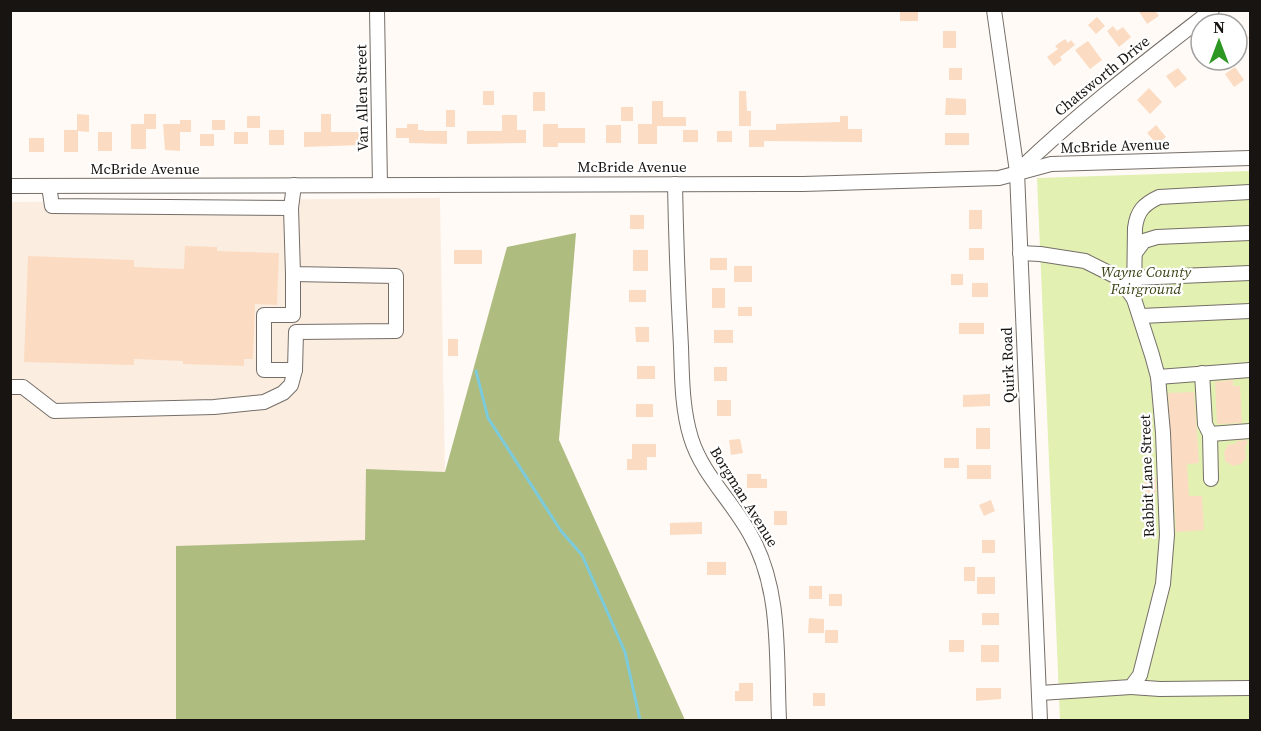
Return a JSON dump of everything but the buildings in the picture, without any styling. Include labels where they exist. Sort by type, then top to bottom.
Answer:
[{"type":"street","name":"Van Allen Street","points":[[377,10],[380,185]]},
{"type":"street","name":"Quirk Road","points":[[994,10],[1017,172],[1040,720]]},
{"type":"street","name":"Chatsworth Drive","points":[[1017,172],[1056,135],[1128,75],[1212,10]]},
{"type":"street","name":"McBride Avenue","points":[[10,186],[900,181],[999,178],[1051,164],[1251,158]]},
{"type":"street","name":"Borgman Avenue","points":[[675,184],[685,418],[701,462],[751,534],[766,567],[773,601],[779,720]]},
{"type":"street","points":[[294,185],[291,208],[293,315],[264,315],[264,370],[296,370]]},
{"type":"street","points":[[50,186],[52,206],[291,208]]},
{"type":"street","points":[[1134,299],[1136,218],[1140,209],[1159,197],[1251,192]]},
{"type":"street","points":[[1134,253],[1144,242],[1158,237],[1251,233]]},
{"type":"street","name":"Rabbit Lane Street","points":[[1020,254],[1040,254],[1094,264],[1116,276],[1134,299],[1158,377],[1166,497],[1167,535],[1164,574],[1140,675],[1131,687]]},
{"type":"street","points":[[1134,278],[1251,273]]},
{"type":"street","points":[[10,387],[24,387],[54,411],[214,407],[264,402],[283,393],[291,385],[296,370],[296,332],[396,331],[396,276],[293,274]]},
{"type":"street","points":[[1141,316],[1251,312]]},
{"type":"street","points":[[1158,377],[1251,370]]},
{"type":"street","points":[[1202,373],[1205,424],[1210,434],[1211,479]]},
{"type":"street","points":[[1210,434],[1251,430]]},
{"type":"street","points":[[1040,693],[1131,687],[1251,688]]},
{"type":"shaded area","points":[[440,198],[445,472],[367,469],[365,540],[176,547],[176,720],[11,720],[10,202]]},
{"type":"green space","name":"Wayne County Fairground","points":[[1250,171],[1250,720],[1060,720],[1037,178]]},
{"type":"green space","points":[[576,233],[559,440],[685,720],[176,720],[176,546],[365,540],[366,469],[445,472],[507,247]]},
{"type":"waterway","points":[[476,371],[488,418],[561,531],[582,555],[625,652],[640,720]]}]
